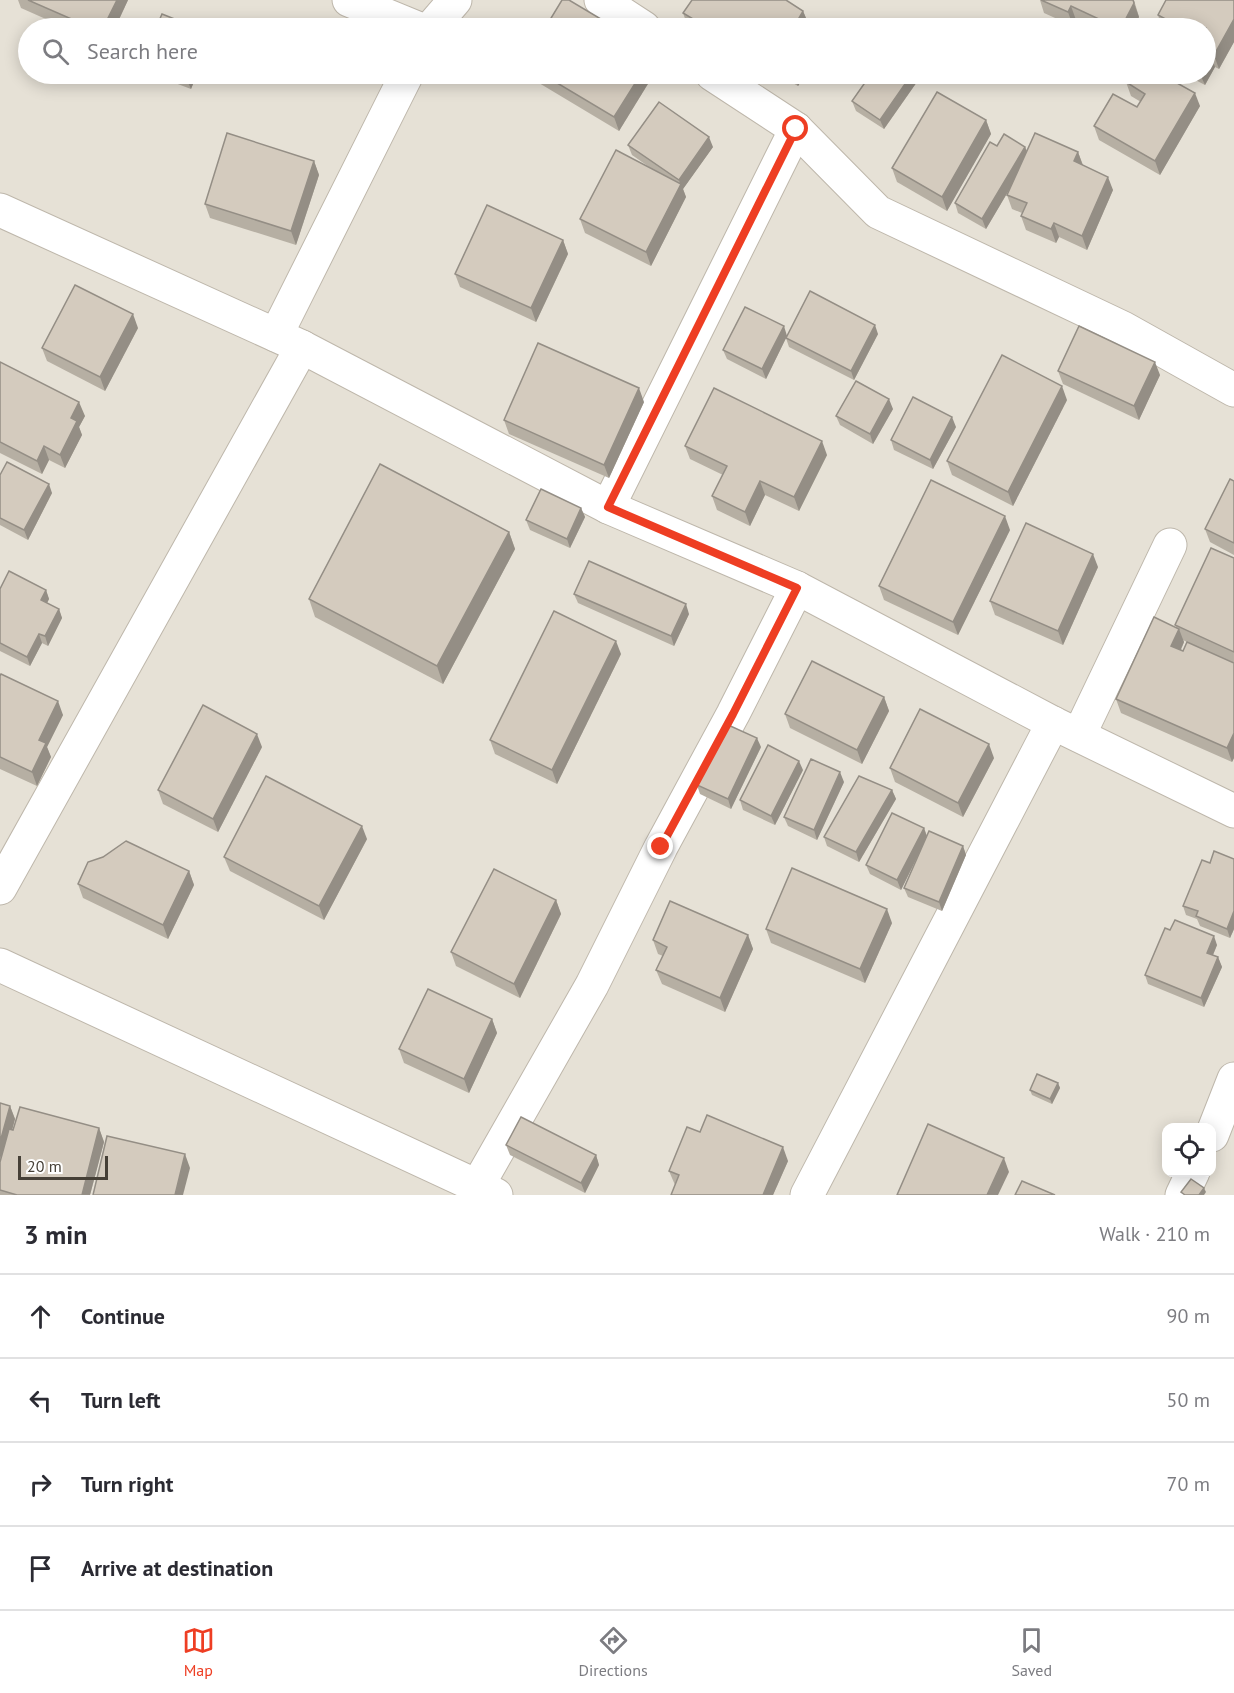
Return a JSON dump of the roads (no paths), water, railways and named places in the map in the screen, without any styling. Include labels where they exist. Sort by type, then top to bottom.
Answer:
[{"type":"street","points":[[349,0],[393,18]]},
{"type":"street","points":[[440,18],[455,0]]},
{"type":"street","points":[[601,0],[629,18]]},
{"type":"street","points":[[0,888],[289,341],[403,84]]},
{"type":"street","points":[[727,84],[796,129],[878,212],[1123,328],[1234,390]]},
{"type":"street","points":[[608,507],[796,129]]},
{"type":"street","points":[[0,210],[289,341],[608,507],[797,588],[1066,729],[1234,811]]},
{"type":"street","points":[[807,1195],[1170,545]]},
{"type":"street","points":[[0,965],[487,1190],[661,847],[733,714],[797,588]]},
{"type":"street","points":[[1216,1125],[1234,1078]]},
{"type":"street","points":[[1182,1195],[1191,1177]]}]
